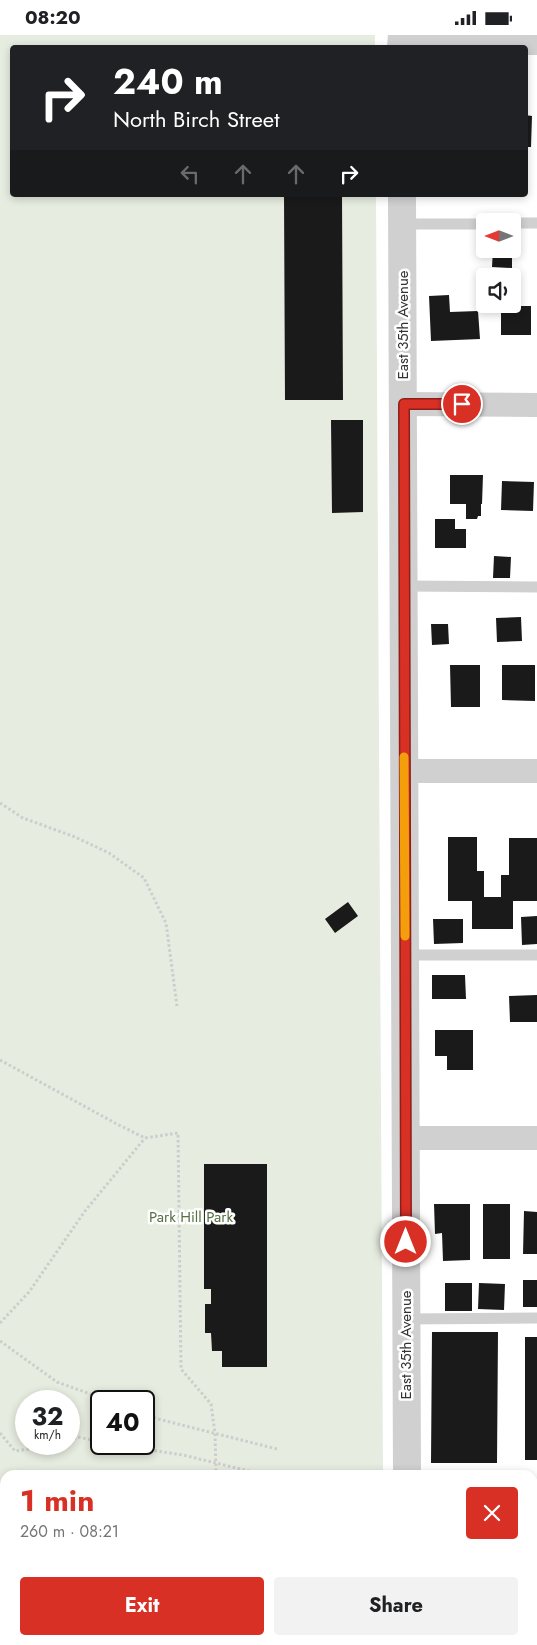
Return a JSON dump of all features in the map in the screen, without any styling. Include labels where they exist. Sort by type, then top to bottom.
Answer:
[{"type":"street","points":[[401,42],[537,43]]},
{"type":"street","name":"East 35th Avenue","points":[[402,197],[407,1470]]},
{"type":"street","points":[[404,404],[537,405]]},
{"type":"street","points":[[404,771],[537,771]]},
{"type":"street","points":[[405,1138],[537,1138]]},
{"type":"lane","points":[[402,224],[476,223]]},
{"type":"lane","points":[[521,223],[537,223]]},
{"type":"lane","points":[[404,586],[537,587]]},
{"type":"lane","points":[[405,955],[537,955]]},
{"type":"lane","points":[[406,1319],[537,1319]]},
{"type":"path","points":[[0,803],[23,818],[75,837],[109,853],[144,878],[166,923],[177,1006]]},
{"type":"path","points":[[0,1060],[145,1138],[178,1133],[181,1369],[211,1404],[215,1433],[216,1470]]},
{"type":"path","points":[[0,1323],[29,1292],[85,1211],[145,1138]]},
{"type":"path","points":[[0,1341],[57,1382],[90,1394]]},
{"type":"path","points":[[155,1418],[277,1449]]},
{"type":"path","points":[[0,1433],[15,1451]]},
{"type":"path","points":[[155,1451],[184,1455],[244,1470]]},
{"type":"green space","name":"Park Hill Park","points":[[0,35],[375,35],[375,45],[10,45],[10,197],[376,197],[383,1470],[0,1470]]},
{"type":"building","points":[[528,115],[532,116],[531,147],[528,147]]},
{"type":"building","points":[[284,197],[342,197],[343,400],[285,400]]},
{"type":"building","points":[[492,258],[512,258],[512,268],[492,267]]},
{"type":"building","points":[[449,295],[450,312],[476,311],[478,313],[480,339],[431,341],[429,296]]},
{"type":"building","points":[[521,306],[531,306],[531,335],[501,335],[501,313],[521,313]]},
{"type":"building","points":[[331,420],[363,420],[363,512],[332,513]]},
{"type":"building","points":[[450,475],[483,475],[481,516],[478,516],[477,519],[466,519],[466,504],[450,504]]},
{"type":"building","points":[[502,481],[534,482],[533,511],[501,510]]},
{"type":"building","points":[[435,519],[455,519],[455,529],[466,529],[466,548],[435,548]]},
{"type":"building","points":[[494,556],[511,557],[510,578],[493,578]]},
{"type":"building","points":[[521,617],[522,641],[497,642],[496,618]]},
{"type":"building","points":[[431,624],[448,624],[449,644],[432,645]]},
{"type":"building","points":[[450,665],[480,665],[480,707],[451,707]]},
{"type":"building","points":[[502,665],[535,665],[535,701],[502,700]]},
{"type":"building","points":[[448,837],[477,837],[477,871],[484,871],[484,897],[501,897],[501,875],[509,875],[509,838],[537,838],[537,901],[513,901],[513,929],[472,929],[472,901],[448,901]]},
{"type":"building","points":[[348,902],[358,916],[335,933],[325,919]]},
{"type":"building","points":[[537,916],[537,944],[522,945],[521,917]]},
{"type":"building","points":[[433,919],[463,919],[463,943],[434,944]]},
{"type":"building","points":[[432,975],[465,975],[466,999],[432,999]]},
{"type":"building","points":[[537,995],[537,1022],[510,1022],[509,996]]},
{"type":"building","points":[[435,1030],[473,1030],[473,1070],[447,1070],[447,1056],[435,1056]]},
{"type":"building","points":[[204,1164],[267,1164],[267,1367],[222,1367],[222,1351],[212,1351],[211,1333],[205,1333],[205,1304],[211,1304],[211,1289],[204,1289]]},
{"type":"building","points":[[434,1204],[470,1204],[470,1260],[443,1261],[442,1233],[435,1234]]},
{"type":"building","points":[[483,1204],[510,1204],[510,1259],[483,1259]]},
{"type":"building","points":[[524,1211],[537,1212],[537,1254],[523,1254]]},
{"type":"building","points":[[523,1280],[537,1280],[537,1307],[523,1307]]},
{"type":"building","points":[[445,1283],[472,1283],[472,1311],[445,1311]]},
{"type":"building","points":[[479,1283],[505,1284],[504,1310],[478,1309]]},
{"type":"building","points":[[432,1332],[498,1332],[497,1463],[431,1463]]},
{"type":"building","points":[[525,1337],[537,1337],[537,1460],[525,1460]]},
{"type":"slow traffic","points":[[404,757],[405,936]]},
{"type":"route","points":[[406,1242],[404,404],[462,404]]}]
